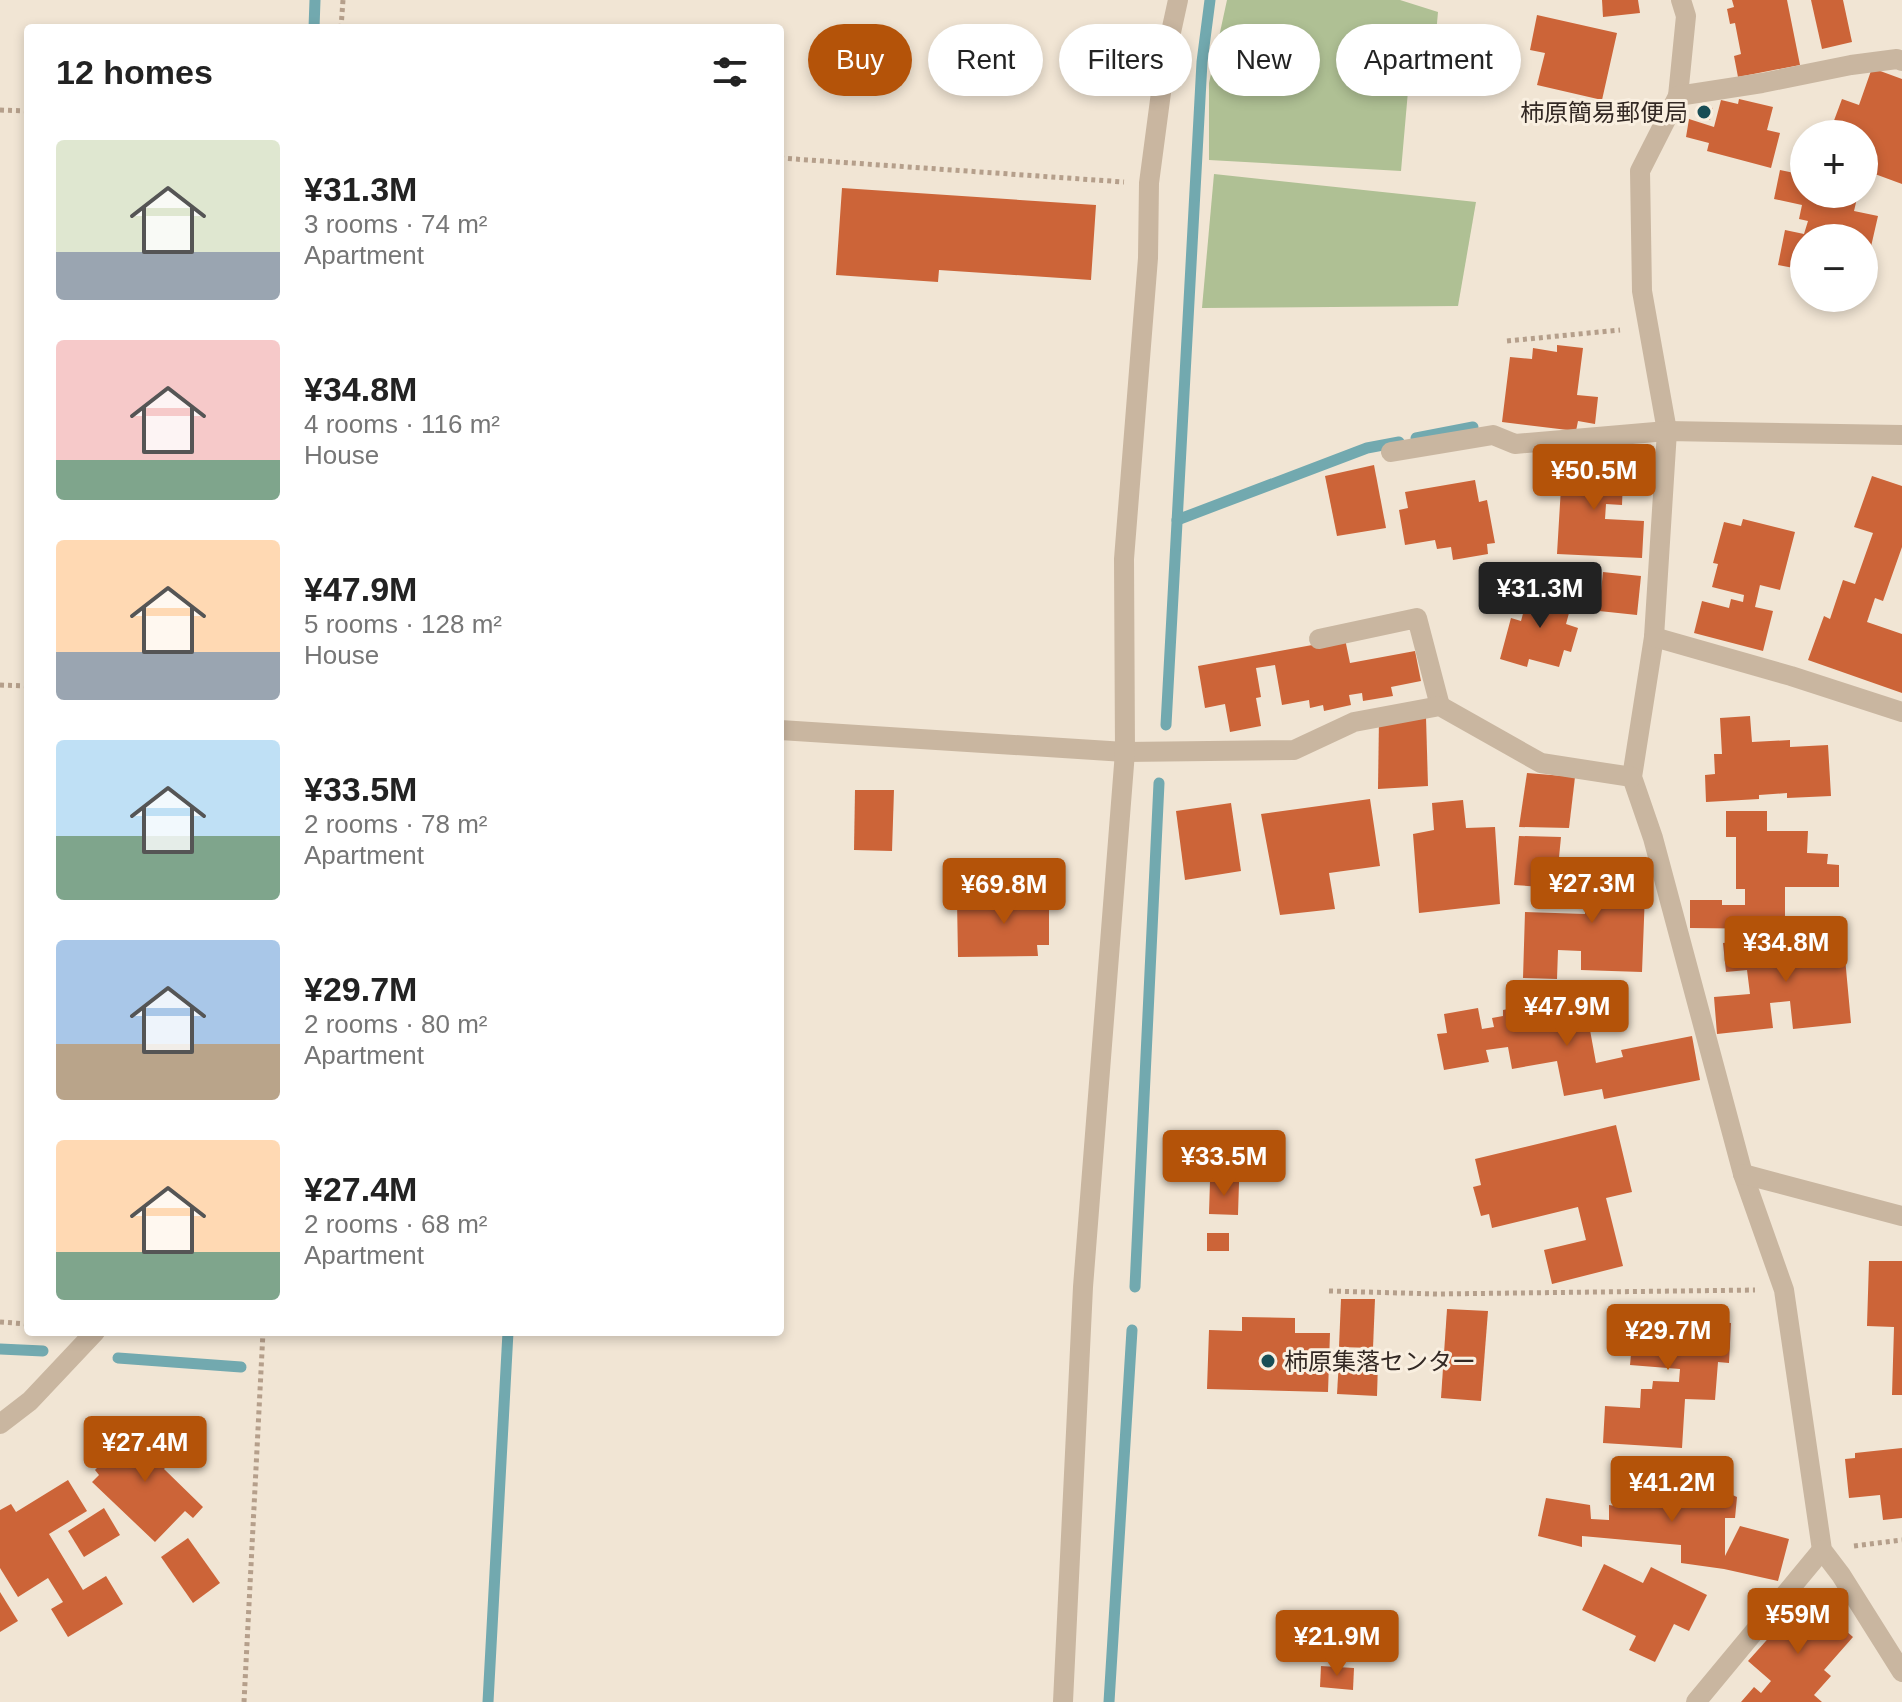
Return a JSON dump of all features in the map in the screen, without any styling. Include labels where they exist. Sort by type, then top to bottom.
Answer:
[{"type":"street","points":[[1063,1702],[1083,1287],[1125,752],[1124,559],[1148,258],[1149,183],[1166,55],[1178,0]]},
{"type":"street","points":[[1681,0],[1686,16],[1678,96],[1640,171],[1642,291],[1667,431],[1654,637],[1632,777],[1653,838],[1743,1174],[1784,1290],[1822,1550],[1902,1672]]},
{"type":"street","points":[[1678,96],[1851,65],[1902,61]]},
{"type":"street","points":[[1391,452],[1493,435],[1515,444],[1667,431],[1902,435]]},
{"type":"street","points":[[1319,639],[1417,618],[1440,706]]},
{"type":"street","points":[[1654,637],[1902,712]]},
{"type":"street","points":[[784,730],[1125,752],[1294,750],[1354,722],[1440,706],[1541,763],[1632,777]]},
{"type":"street","points":[[1743,1174],[1902,1216]]},
{"type":"street","points":[[0,1424],[30,1401],[91,1336]]},
{"type":"street","points":[[1696,1702],[1822,1550]]},
{"type":"path","points":[[341,24],[343,0]]},
{"type":"path","points":[[0,110],[24,111]]},
{"type":"path","points":[[784,158],[1149,183]]},
{"type":"path","points":[[1507,341],[1649,327]]},
{"type":"path","points":[[0,685],[24,686]]},
{"type":"path","points":[[1329,1291],[1437,1294],[1784,1290]]},
{"type":"path","points":[[0,1322],[24,1324]]},
{"type":"path","points":[[244,1702],[263,1336]]},
{"type":"path","points":[[1822,1550],[1902,1540]]},
{"type":"green space","points":[[1227,0],[1400,0],[1438,12],[1437,24],[1336,24],[1336,96],[1408,96],[1401,171],[1209,160],[1209,96],[1320,96],[1320,24],[1222,24]]},
{"type":"green space","points":[[1214,174],[1476,202],[1458,306],[1202,308]]},
{"type":"building","points":[[1602,0],[1638,0],[1640,13],[1603,17]]},
{"type":"building","points":[[1732,0],[1787,0],[1800,65],[1738,77],[1734,56],[1741,54],[1735,23],[1730,24],[1727,9],[1734,7]]},
{"type":"building","points":[[1811,0],[1843,0],[1852,42],[1822,49]]},
{"type":"building","points":[[1537,15],[1617,33],[1602,100],[1537,85],[1545,53],[1530,50]]},
{"type":"building","points":[[1872,68],[1902,79],[1902,184],[1878,175],[1878,120],[1834,120],[1842,99],[1859,105]]},
{"type":"building","points":[[1739,99],[1773,107],[1767,130],[1780,133],[1771,168],[1707,151],[1709,143],[1686,137],[1689,119],[1714,127],[1721,100],[1738,104]]},
{"type":"building","name":"柿原簡易郵便局","points":[[1698,105],[1713,108],[1710,120],[1696,116]]},
{"type":"building","points":[[1780,170],[1790,172],[1790,202],[1774,199]]},
{"type":"building","points":[[842,188],[1096,205],[1091,280],[939,270],[938,282],[836,275]]},
{"type":"building","points":[[1801,208],[1855,208],[1854,211],[1878,216],[1876,224],[1807,224],[1808,221],[1799,219]]},
{"type":"building","points":[[1785,230],[1790,231],[1790,267],[1778,265]]},
{"type":"building","points":[[1557,345],[1583,348],[1577,395],[1598,397],[1595,424],[1578,421],[1576,431],[1502,422],[1510,357],[1532,359],[1533,348],[1557,352]]},
{"type":"building","points":[[1563,454],[1606,457],[1605,479],[1623,479],[1622,505],[1606,504],[1605,519],[1644,521],[1642,558],[1557,554]]},
{"type":"building","points":[[1374,465],[1386,528],[1337,536],[1325,476]]},
{"type":"building","points":[[1872,476],[1902,486],[1902,547],[1883,601],[1875,598],[1867,622],[1902,634],[1902,693],[1808,660],[1824,616],[1830,619],[1843,580],[1855,584],[1873,533],[1854,527]]},
{"type":"building","points":[[1475,480],[1479,502],[1487,500],[1495,543],[1487,544],[1488,554],[1453,560],[1451,547],[1437,549],[1435,540],[1405,545],[1399,510],[1408,508],[1405,492]]},
{"type":"building","points":[[1743,519],[1795,532],[1780,590],[1760,585],[1755,607],[1773,611],[1763,651],[1694,633],[1702,601],[1729,608],[1731,599],[1743,602],[1744,595],[1712,587],[1718,564],[1713,563],[1724,522],[1741,526]]},
{"type":"building","points":[[1603,572],[1641,576],[1637,615],[1599,611]]},
{"type":"building","points":[[1531,584],[1565,594],[1563,600],[1572,602],[1566,624],[1578,628],[1571,652],[1564,650],[1559,667],[1529,659],[1527,667],[1500,659],[1511,618],[1521,621]]},
{"type":"building","points":[[1345,639],[1350,663],[1415,651],[1421,681],[1391,687],[1393,696],[1363,701],[1362,693],[1349,695],[1351,705],[1324,711],[1323,705],[1310,708],[1309,700],[1282,705],[1275,665],[1256,668],[1261,697],[1256,698],[1261,726],[1230,732],[1225,704],[1205,708],[1198,666]]},
{"type":"building","points":[[1750,716],[1752,742],[1790,740],[1790,747],[1828,745],[1831,796],[1787,798],[1787,793],[1759,795],[1759,799],[1706,802],[1705,775],[1715,774],[1714,754],[1722,754],[1720,718]]},
{"type":"building","points":[[1426,717],[1428,786],[1378,789],[1379,718]]},
{"type":"building","points":[[1527,773],[1575,777],[1569,828],[1519,827]]},
{"type":"building","points":[[855,790],[894,790],[892,851],[854,850]]},
{"type":"building","points":[[1370,799],[1380,866],[1329,873],[1335,909],[1280,915],[1261,814]]},
{"type":"building","points":[[1463,800],[1466,828],[1495,827],[1500,904],[1419,913],[1413,834],[1434,830],[1432,803]]},
{"type":"building","points":[[1231,803],[1241,871],[1185,880],[1176,811]]},
{"type":"building","points":[[1726,811],[1767,811],[1767,831],[1808,831],[1807,853],[1828,854],[1827,864],[1839,865],[1839,887],[1785,887],[1785,929],[1690,928],[1690,900],[1722,900],[1722,905],[1745,905],[1745,889],[1736,889],[1736,837],[1726,837]]},
{"type":"building","points":[[1519,836],[1561,837],[1556,888],[1514,885]]},
{"type":"building","points":[[1577,865],[1646,867],[1642,972],[1581,970],[1581,951],[1558,950],[1557,979],[1523,978],[1525,912],[1585,914],[1585,900],[1576,899]]},
{"type":"building","points":[[1023,884],[1044,884],[1044,910],[1049,910],[1049,945],[1037,945],[1038,956],[958,957],[957,901],[1023,899]]},
{"type":"building","points":[[1792,936],[1793,944],[1843,936],[1851,1023],[1793,1029],[1790,1001],[1770,1003],[1773,1028],[1717,1034],[1714,997],[1750,994],[1747,970],[1726,972],[1723,943]]},
{"type":"building","points":[[1584,994],[1586,1004],[1596,1002],[1601,1028],[1590,1030],[1596,1063],[1623,1057],[1621,1050],[1692,1036],[1700,1080],[1604,1099],[1602,1089],[1564,1096],[1557,1061],[1512,1069],[1508,1047],[1486,1050],[1489,1062],[1444,1070],[1437,1034],[1447,1033],[1444,1014],[1478,1008],[1482,1029],[1494,1027],[1492,1018],[1503,1016],[1503,1010]]},
{"type":"building","points":[[1616,1125],[1632,1192],[1606,1198],[1623,1266],[1552,1284],[1544,1250],[1586,1240],[1578,1207],[1492,1228],[1489,1214],[1481,1216],[1473,1187],[1481,1185],[1475,1159]]},
{"type":"building","points":[[1210,1181],[1239,1182],[1238,1215],[1209,1214]]},
{"type":"building","points":[[1207,1233],[1229,1233],[1229,1251],[1207,1251]]},
{"type":"building","points":[[1869,1261],[1902,1261],[1902,1395],[1892,1395],[1894,1327],[1867,1326]]},
{"type":"building","points":[[1341,1299],[1375,1299],[1373,1348],[1339,1347]]},
{"type":"building","points":[[1634,1305],[1720,1311],[1719,1322],[1731,1323],[1729,1363],[1718,1362],[1715,1400],[1685,1399],[1682,1448],[1603,1443],[1605,1406],[1640,1408],[1641,1389],[1652,1389],[1653,1381],[1679,1382],[1680,1369],[1630,1365],[1631,1354],[1620,1354],[1622,1324],[1633,1325]]},
{"type":"building","points":[[1447,1309],[1488,1311],[1481,1401],[1441,1398]]},
{"type":"building","name":"柿原集落センター","points":[[1242,1317],[1295,1318],[1295,1333],[1330,1333],[1328,1392],[1207,1389],[1209,1330],[1242,1331]]},
{"type":"building","points":[[1339,1360],[1378,1362],[1377,1396],[1337,1394]]},
{"type":"building","points":[[140,1423],[175,1457],[164,1469],[203,1507],[193,1518],[185,1511],[155,1542],[92,1482],[99,1475],[95,1470],[111,1453],[118,1460],[126,1452],[119,1445]]},
{"type":"building","points":[[1902,1448],[1902,1518],[1883,1520],[1880,1495],[1849,1498],[1845,1459],[1855,1458],[1855,1453]]},
{"type":"building","points":[[1618,1477],[1726,1481],[1728,1493],[1737,1497],[1735,1518],[1725,1518],[1725,1556],[1740,1526],[1789,1539],[1778,1581],[1681,1563],[1681,1545],[1582,1536],[1582,1547],[1538,1536],[1546,1498],[1590,1505],[1591,1519],[1609,1520],[1609,1505],[1616,1506]]},
{"type":"building","points":[[68,1480],[87,1511],[49,1534],[83,1590],[106,1576],[123,1604],[68,1637],[51,1609],[63,1602],[48,1578],[18,1597],[0,1568],[0,1510],[11,1504],[16,1512]]},
{"type":"building","points":[[104,1508],[120,1535],[84,1557],[68,1531]]},
{"type":"building","points":[[188,1538],[220,1583],[193,1603],[161,1557]]},
{"type":"building","points":[[1604,1564],[1643,1583],[1651,1567],[1707,1595],[1689,1631],[1674,1624],[1655,1662],[1629,1650],[1636,1636],[1582,1610]]},
{"type":"building","points":[[0,1592],[18,1621],[0,1632]]},
{"type":"building","points":[[1806,1596],[1853,1637],[1824,1670],[1831,1676],[1814,1695],[1822,1702],[1741,1702],[1754,1687],[1761,1693],[1771,1681],[1748,1661]]},
{"type":"building","points":[[1334,1626],[1363,1627],[1361,1658],[1333,1657]]},
{"type":"building","points":[[1321,1666],[1354,1668],[1353,1690],[1320,1687]]},
{"type":"waterway","points":[[314,24],[315,0]]},
{"type":"waterway","points":[[1166,725],[1202,62],[1210,0]]},
{"type":"waterway","points":[[1416,438],[1473,427]]},
{"type":"waterway","points":[[1177,520],[1367,448],[1399,442]]},
{"type":"waterway","points":[[1135,1287],[1159,783]]},
{"type":"waterway","points":[[1109,1702],[1132,1330]]},
{"type":"waterway","points":[[488,1702],[508,1336]]},
{"type":"waterway","points":[[0,1349],[43,1351]]},
{"type":"waterway","points":[[118,1358],[241,1367]]},
{"type":"place","name":"柿原簡易郵便局","points":[[1704,112]]},
{"type":"place","name":"柿原集落センター","points":[[1268,1361]]}]
